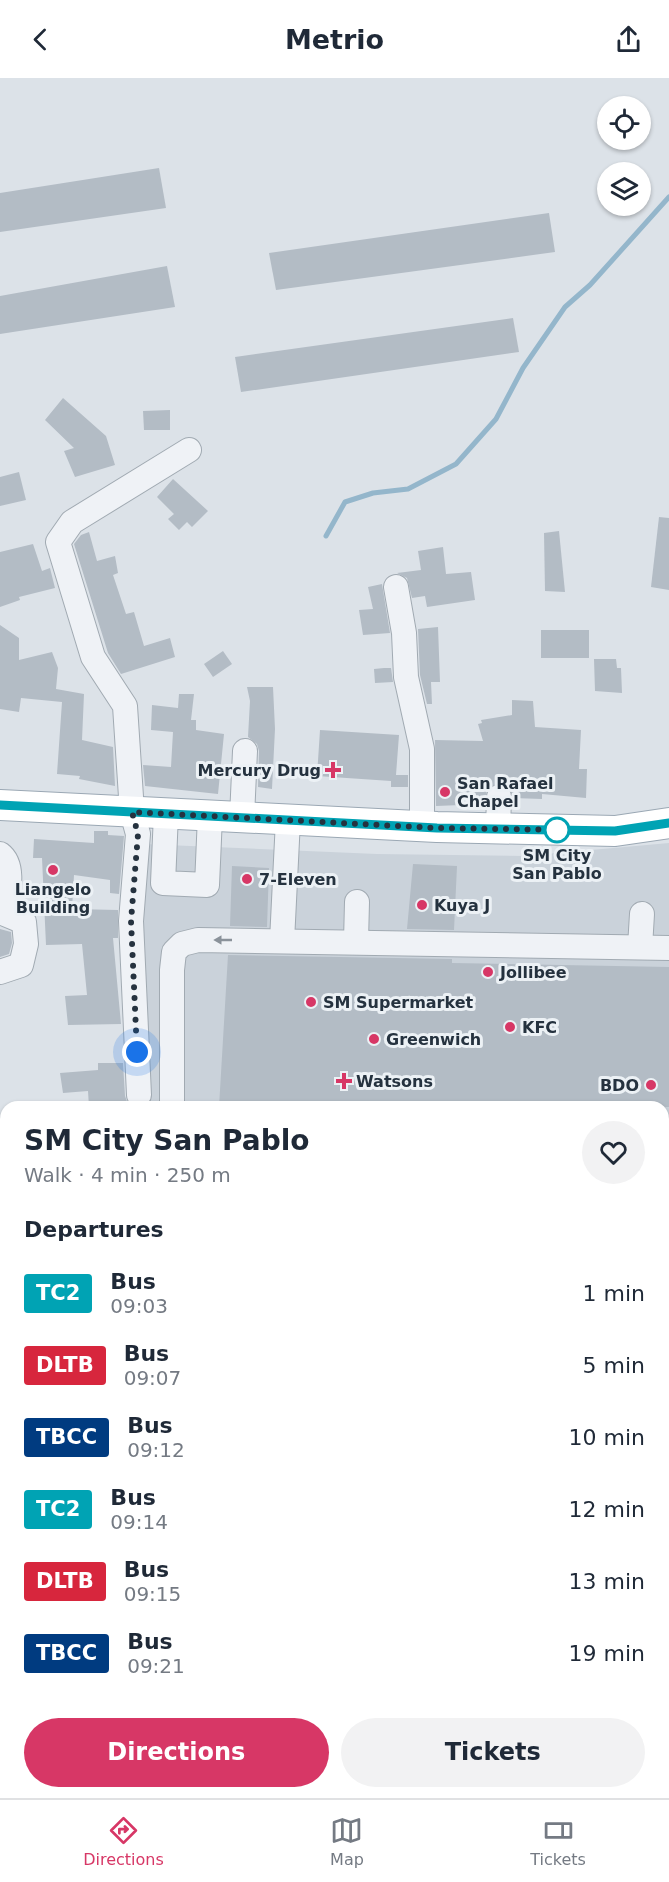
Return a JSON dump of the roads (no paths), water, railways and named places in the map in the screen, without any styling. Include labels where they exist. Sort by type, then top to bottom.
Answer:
[{"type":"main road","points":[[0,805],[498,829],[615,831],[669,823]]},
{"type":"street","points":[[138,1095],[131,921],[138,834],[132,812],[125,706],[93,657],[58,542],[72,522],[189,450]]},
{"type":"street","points":[[396,587],[404,633],[406,677],[422,749],[422,826]]},
{"type":"street","points":[[242,817],[245,751]]},
{"type":"street","points":[[498,829],[499,797]]},
{"type":"street","points":[[166,814],[163,883],[196,885],[207,885],[210,816]]},
{"type":"street","points":[[282,940],[288,820]]},
{"type":"street","points":[[0,854],[5,858],[9,872],[3,913],[24,922],[26,944],[21,965],[0,972]]},
{"type":"street","points":[[356,941],[357,902]]},
{"type":"street","points":[[640,947],[642,914]]},
{"type":"street","points":[[172,1101],[172,970],[174,952],[182,944],[198,940],[282,940],[669,948]]},
{"type":"waterway","points":[[326,536],[345,502],[373,493],[408,489],[456,464],[496,419],[523,368],[565,307],[590,285],[669,197]]},
{"type":"place","name":"Mercury Drug","points":[[333,770]]},
{"type":"place","name":"San Rafael Chapel","points":[[445,792]]},
{"type":"place","name":"SM City San Pablo","points":[[557,830]]},
{"type":"place","name":"Liangelo Building","points":[[53,870]]},
{"type":"place","name":"7-Eleven","points":[[247,879]]},
{"type":"place","name":"Kuya J","points":[[422,905]]},
{"type":"place","name":"Jollibee","points":[[488,972]]},
{"type":"place","name":"SM Supermarket","points":[[311,1002]]},
{"type":"place","name":"KFC","points":[[510,1027]]},
{"type":"place","name":"Greenwich","points":[[374,1039]]},
{"type":"place","name":"Watsons","points":[[344,1081]]},
{"type":"place","name":"BDO","points":[[651,1085]]}]
